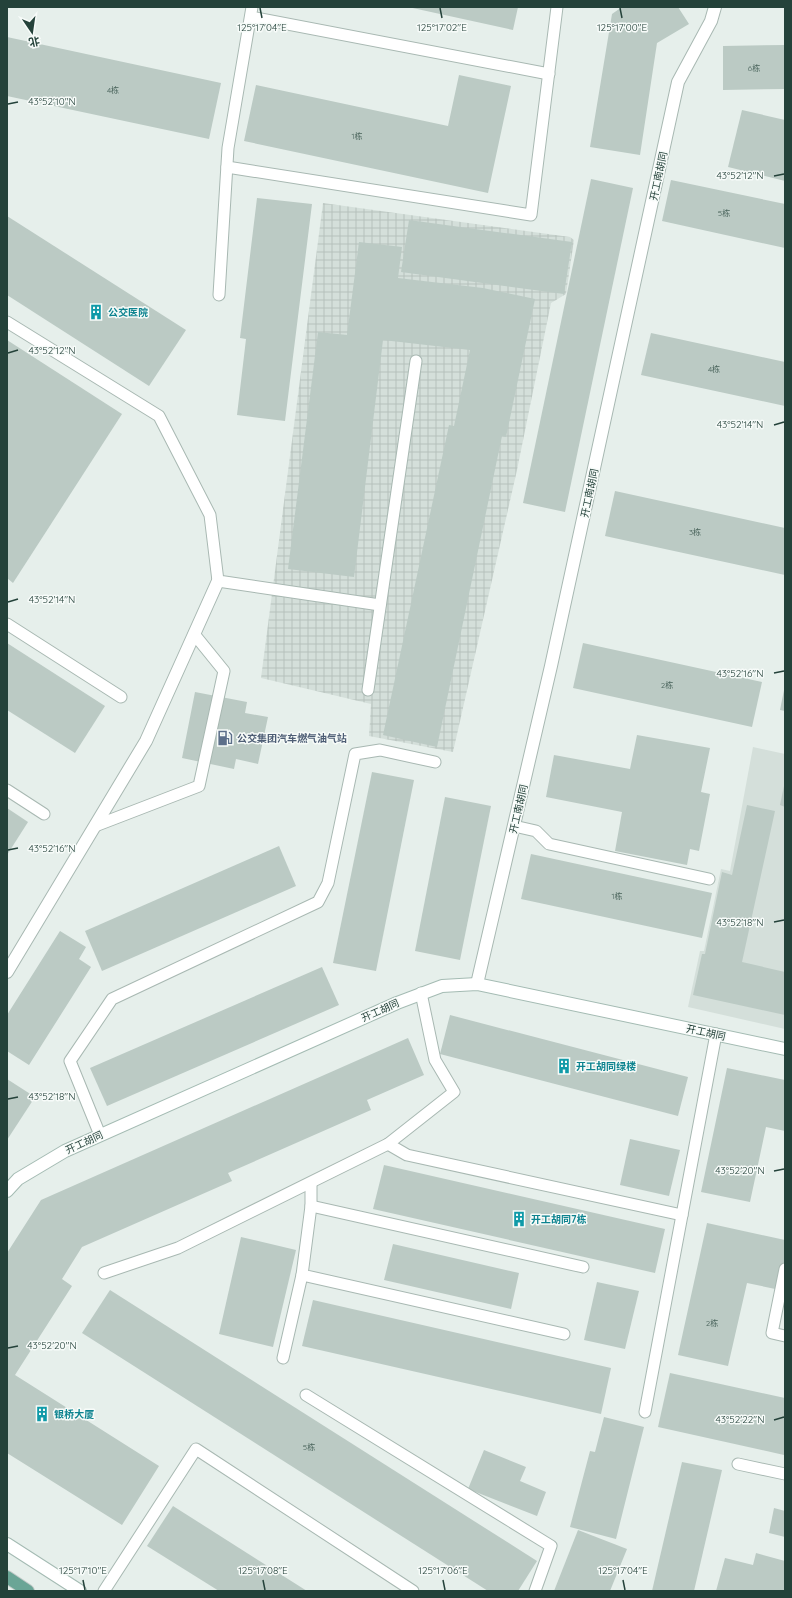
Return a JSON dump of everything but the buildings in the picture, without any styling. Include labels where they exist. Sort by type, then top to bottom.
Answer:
[{"type":"main road","points":[[7,1577],[28,1591]]},
{"type":"street","name":"开工南胡同","points":[[477,984],[553,658],[678,82],[711,21],[715,7]]},
{"type":"street","points":[[7,972],[146,741],[218,581]]},
{"type":"street","name":"开工胡同","points":[[7,1191],[18,1179],[58,1155],[100,1135],[422,993],[442,986],[477,984],[785,1049]]},
{"type":"street","points":[[7,1544],[80,1591]]},
{"type":"lane","points":[[227,167],[531,216],[557,7]]},
{"type":"lane","points":[[219,295],[228,148],[251,12],[549,74]]},
{"type":"lane","points":[[7,322],[159,416],[210,515],[218,581],[380,605]]},
{"type":"lane","points":[[368,690],[416,361]]},
{"type":"lane","points":[[7,624],[121,696]]},
{"type":"lane","points":[[95,826],[199,786],[224,671],[194,634]]},
{"type":"lane","points":[[100,1135],[70,1061],[112,999],[318,902],[328,883],[355,754],[380,750],[435,762]]},
{"type":"lane","points":[[7,790],[44,814]]},
{"type":"lane","points":[[514,826],[536,831],[549,844],[709,880]]},
{"type":"lane","points":[[104,1273],[178,1248],[388,1144],[454,1092],[435,1060],[422,993]]},
{"type":"lane","points":[[645,1412],[716,1034]]},
{"type":"lane","points":[[388,1144],[407,1155],[682,1215]]},
{"type":"lane","points":[[283,1358],[302,1275],[311,1206],[311,1183]]},
{"type":"lane","points":[[311,1206],[583,1267]]},
{"type":"lane","points":[[785,1269],[772,1333],[785,1336]]},
{"type":"lane","points":[[302,1275],[564,1334]]},
{"type":"lane","points":[[306,1395],[551,1546],[534,1591]]},
{"type":"lane","points":[[104,1591],[128,1556],[196,1448],[413,1591]]},
{"type":"lane","points":[[738,1464],[785,1474]]},
{"type":"shaded area","points":[[323,203],[570,237],[574,240],[566,294],[551,303],[517,470],[453,752],[369,736],[371,704],[261,678]]},
{"type":"shaded area","points":[[753,747],[785,754],[785,1029],[688,1007],[700,951],[704,951],[721,869],[730,871]]},
{"type":"place","name":"公交医院","points":[[96,312]]},
{"type":"place","name":"公交集团汽车燃气油气站","points":[[225,738]]},
{"type":"place","name":"开工胡同绿楼","points":[[564,1066]]},
{"type":"place","name":"开工胡同7栋","points":[[519,1219]]},
{"type":"place","name":"银桥大厦","points":[[42,1414]]}]
